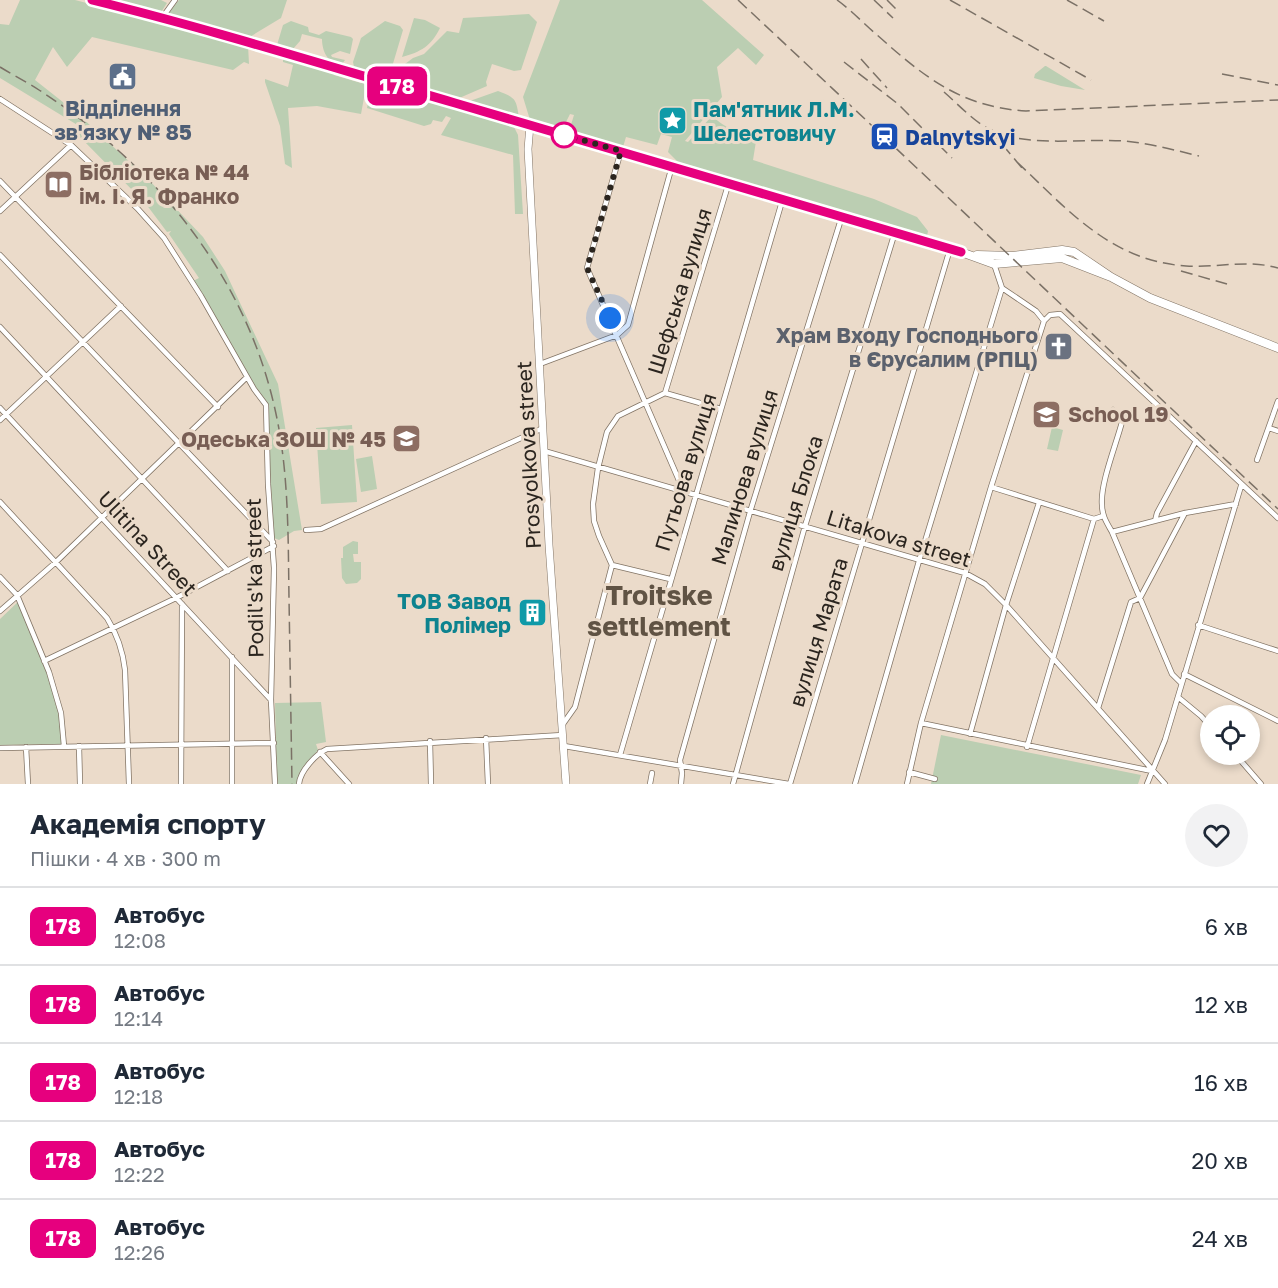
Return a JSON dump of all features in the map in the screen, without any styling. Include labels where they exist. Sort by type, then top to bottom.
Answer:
[{"type":"main road","points":[[92,0],[162,18],[729,182],[994,264],[1055,258],[1069,259],[1175,309],[1278,348]]},
{"type":"main road","points":[[961,252],[998,257],[1068,250],[1080,254],[1111,277]]},
{"type":"street","points":[[162,18],[176,0]]},
{"type":"street","name":"Podil's'ka street","points":[[0,99],[70,145],[137,208],[164,238],[266,405],[268,484],[273,544],[271,700],[275,784]]},
{"type":"street","name":"Prosyolkova street","points":[[530,125],[528,149],[544,451],[566,784]]},
{"type":"street","points":[[0,211],[70,145]]},
{"type":"street","points":[[621,151],[587,268],[684,492]]},
{"type":"street","points":[[540,364],[617,335],[628,325],[672,166]]},
{"type":"street","points":[[0,181],[218,406]]},
{"type":"street","name":"Шефська вулиця","points":[[612,565],[594,521],[593,504],[598,468],[607,432],[618,417],[665,393],[729,182]]},
{"type":"street","name":"Путьова вулиця","points":[[620,755],[783,198]]},
{"type":"street","name":"Малинова вулиця","points":[[681,784],[680,760],[750,512],[842,216]]},
{"type":"street","name":"вулиця Блока","points":[[733,784],[805,526],[895,232]]},
{"type":"street","name":"вулиця Марата","points":[[789,784],[950,249]]},
{"type":"street","points":[[0,255],[273,544],[176,598],[44,661]]},
{"type":"street","points":[[855,784],[919,561],[1002,288],[994,264]]},
{"type":"street","points":[[1002,288],[1036,311],[1044,321]]},
{"type":"street","points":[[0,420],[121,306]]},
{"type":"street","points":[[907,784],[921,723],[991,487],[1044,321],[1050,315],[1059,314],[1241,486],[1278,518]]},
{"type":"street","points":[[0,327],[228,571]]},
{"type":"street","points":[[0,611],[143,480],[247,377]]},
{"type":"street","points":[[665,393],[721,409]]},
{"type":"street","points":[[1257,460],[1278,401]]},
{"type":"street","name":"Ulitina Street","points":[[0,408],[271,700]]},
{"type":"street","points":[[1113,410],[1122,422],[1103,490],[1101,503],[1103,516],[1112,532],[1172,674],[1181,683]]},
{"type":"street","points":[[306,530],[321,529],[543,428]]},
{"type":"street","points":[[1269,428],[1278,431]]},
{"type":"street","points":[[1155,522],[1157,513],[1196,441]]},
{"type":"street","name":"Litakova street","points":[[544,451],[965,573],[985,584],[1006,605],[1165,784]]},
{"type":"street","points":[[1147,784],[1166,740],[1241,486]]},
{"type":"street","points":[[991,487],[1094,519],[1103,516]]},
{"type":"street","points":[[0,502],[114,628],[125,670],[129,784]]},
{"type":"street","points":[[970,734],[1006,605],[1039,503]]},
{"type":"street","points":[[1112,532],[1185,513],[1236,504]]},
{"type":"street","points":[[1098,708],[1131,603],[1140,598],[1185,513]]},
{"type":"street","points":[[1028,747],[1094,519]]},
{"type":"street","points":[[562,724],[575,707],[612,565],[670,579]]},
{"type":"street","points":[[0,577],[17,595],[44,661],[62,713],[64,746]]},
{"type":"street","points":[[180,784],[182,604]]},
{"type":"street","points":[[1198,626],[1278,651]]},
{"type":"street","points":[[231,657],[232,784]]},
{"type":"street","points":[[1184,674],[1278,721]]},
{"type":"street","points":[[1178,697],[1200,715]]},
{"type":"street","points":[[921,723],[1152,771]]},
{"type":"street","points":[[299,784],[300,777],[320,752],[338,747],[563,735]]},
{"type":"street","points":[[486,738],[488,784]]},
{"type":"street","points":[[430,741],[431,784]]},
{"type":"street","points":[[0,748],[274,743]]},
{"type":"street","points":[[79,746],[80,784]]},
{"type":"street","points":[[564,746],[789,784]]},
{"type":"street","points":[[26,747],[28,784]]},
{"type":"street","points":[[320,752],[349,784]]},
{"type":"street","points":[[1245,765],[1261,784]]},
{"type":"street","points":[[909,772],[935,779]]},
{"type":"street","points":[[650,784],[652,773]]},
{"type":"green space","points":[[20,0],[75,0],[248,45],[249,64],[244,62],[233,70],[92,37],[67,67],[53,47],[35,80],[78,114],[148,179],[203,237],[225,271],[278,384],[302,530],[294,531],[279,540],[274,538],[266,404],[258,395],[193,281],[199,278],[169,234],[171,231],[167,232],[146,204],[78,135],[84,129],[0,78],[0,24],[9,25]]},
{"type":"green space","points":[[102,0],[161,0],[167,3],[160,14]]},
{"type":"green space","points":[[179,0],[287,0],[281,18],[248,38],[166,16]]},
{"type":"green space","points":[[560,0],[702,0],[764,55],[756,65],[738,48],[717,67],[722,97],[685,141],[688,142],[712,116],[733,130],[757,135],[753,160],[874,199],[917,217],[928,231],[927,236],[679,163],[668,152],[672,137],[661,134],[657,145],[626,137],[623,147],[571,131],[574,115],[570,114],[563,128],[530,120],[523,97]]},
{"type":"green space","points":[[529,14],[537,22],[521,70],[514,71],[492,64],[486,82],[487,86],[457,99],[399,84],[395,74],[397,70],[413,58],[424,54],[447,31],[459,33],[463,18]]},
{"type":"green space","points":[[414,18],[425,20],[440,28],[425,47],[402,57]]},
{"type":"green space","points":[[291,21],[308,27],[309,32],[319,35],[326,31],[351,37],[353,39],[350,54],[340,51],[331,55],[345,60],[342,64],[337,64],[330,60],[325,52],[322,39],[302,34],[300,41],[293,49],[277,45],[283,25]]},
{"type":"green space","points":[[385,21],[400,26],[403,30],[389,77],[385,79],[355,71],[353,62],[361,38]]},
{"type":"green space","points":[[283,54],[333,69],[334,75],[361,83],[362,79],[366,87],[361,114],[317,106],[288,108],[292,168],[285,164],[280,126],[265,82],[265,79],[288,87],[293,65],[283,62]]},
{"type":"green space","points":[[1045,66],[1085,90],[1034,78],[1035,74]]},
{"type":"green space","points":[[377,83],[514,127],[518,135],[523,214],[515,214],[513,155],[441,135],[451,118],[446,116],[442,122],[433,120],[431,124],[424,126],[367,108],[372,85]]},
{"type":"green space","points":[[498,91],[514,100],[519,117],[467,102]]},
{"type":"green space","points":[[352,425],[357,502],[321,504],[316,428]]},
{"type":"green space","points":[[1052,427],[1063,430],[1058,451],[1047,449]]},
{"type":"green space","points":[[372,456],[377,489],[361,492],[356,459]]},
{"type":"green space","points":[[353,541],[358,542],[358,554],[353,554],[354,562],[361,562],[361,579],[357,583],[346,584],[342,578],[341,558],[343,558],[343,547]]},
{"type":"green space","points":[[20,600],[48,673],[60,713],[62,744],[0,745],[0,619]]},
{"type":"green space","points":[[321,702],[326,742],[316,744],[318,750],[301,771],[296,784],[277,784],[275,703]]},
{"type":"green space","points":[[941,735],[1141,775],[1138,784],[931,784]]},
{"type":"railway","points":[[738,0],[1278,509]]},
{"type":"railway","points":[[837,0],[927,76],[962,96],[1003,108],[1026,111],[1278,100]]},
{"type":"railway","points":[[874,0],[893,18]]},
{"type":"railway","points":[[887,0],[899,12]]},
{"type":"railway","points":[[950,0],[1091,80]]},
{"type":"railway","points":[[1067,0],[1104,21]]},
{"type":"railway","points":[[861,59],[887,88]]},
{"type":"railway","points":[[844,62],[898,104],[952,158]]},
{"type":"railway","points":[[0,67],[39,90],[80,119],[119,151],[155,186],[216,266],[240,310],[260,356],[279,429],[287,501],[292,784]]},
{"type":"railway","points":[[1222,74],[1278,85]]},
{"type":"railway","points":[[944,92],[978,122],[1006,136],[1038,141],[1133,142],[1199,156]]},
{"type":"railway","points":[[991,131],[1022,168]]},
{"type":"railway","points":[[1017,162],[1054,198],[1092,230],[1113,244],[1135,254],[1159,262],[1186,266],[1255,264],[1278,268]]},
{"type":"railway","points":[[1181,271],[1227,284]]},
{"type":"bus line","name":"178","points":[[92,0],[297,56],[961,252]]},
{"type":"place","name":"Відділення зв'язку № 85","points":[[123,77]]},
{"type":"place","name":"Пам'ятник Л.М. Шелестовичу","points":[[672,121]]},
{"type":"place","name":"Dalnytskyi","points":[[884,137]]},
{"type":"place","name":"Бібліотека № 44 ім. І. Я. Франко","points":[[58,184]]},
{"type":"place","name":"Храм Входу Господнього в Єрусалим (РПЦ)","points":[[1059,347]]},
{"type":"place","name":"School 19","points":[[1047,414]]},
{"type":"place","name":"Одеська ЗОШ № 45","points":[[407,439]]},
{"type":"place","name":"ТОВ Завод Полімер","points":[[532,613]]},
{"type":"district","name":"Troitske settlement","points":[[659,610]]},
{"type":"route","points":[[564,135],[621,151],[587,268],[610,318]]}]
